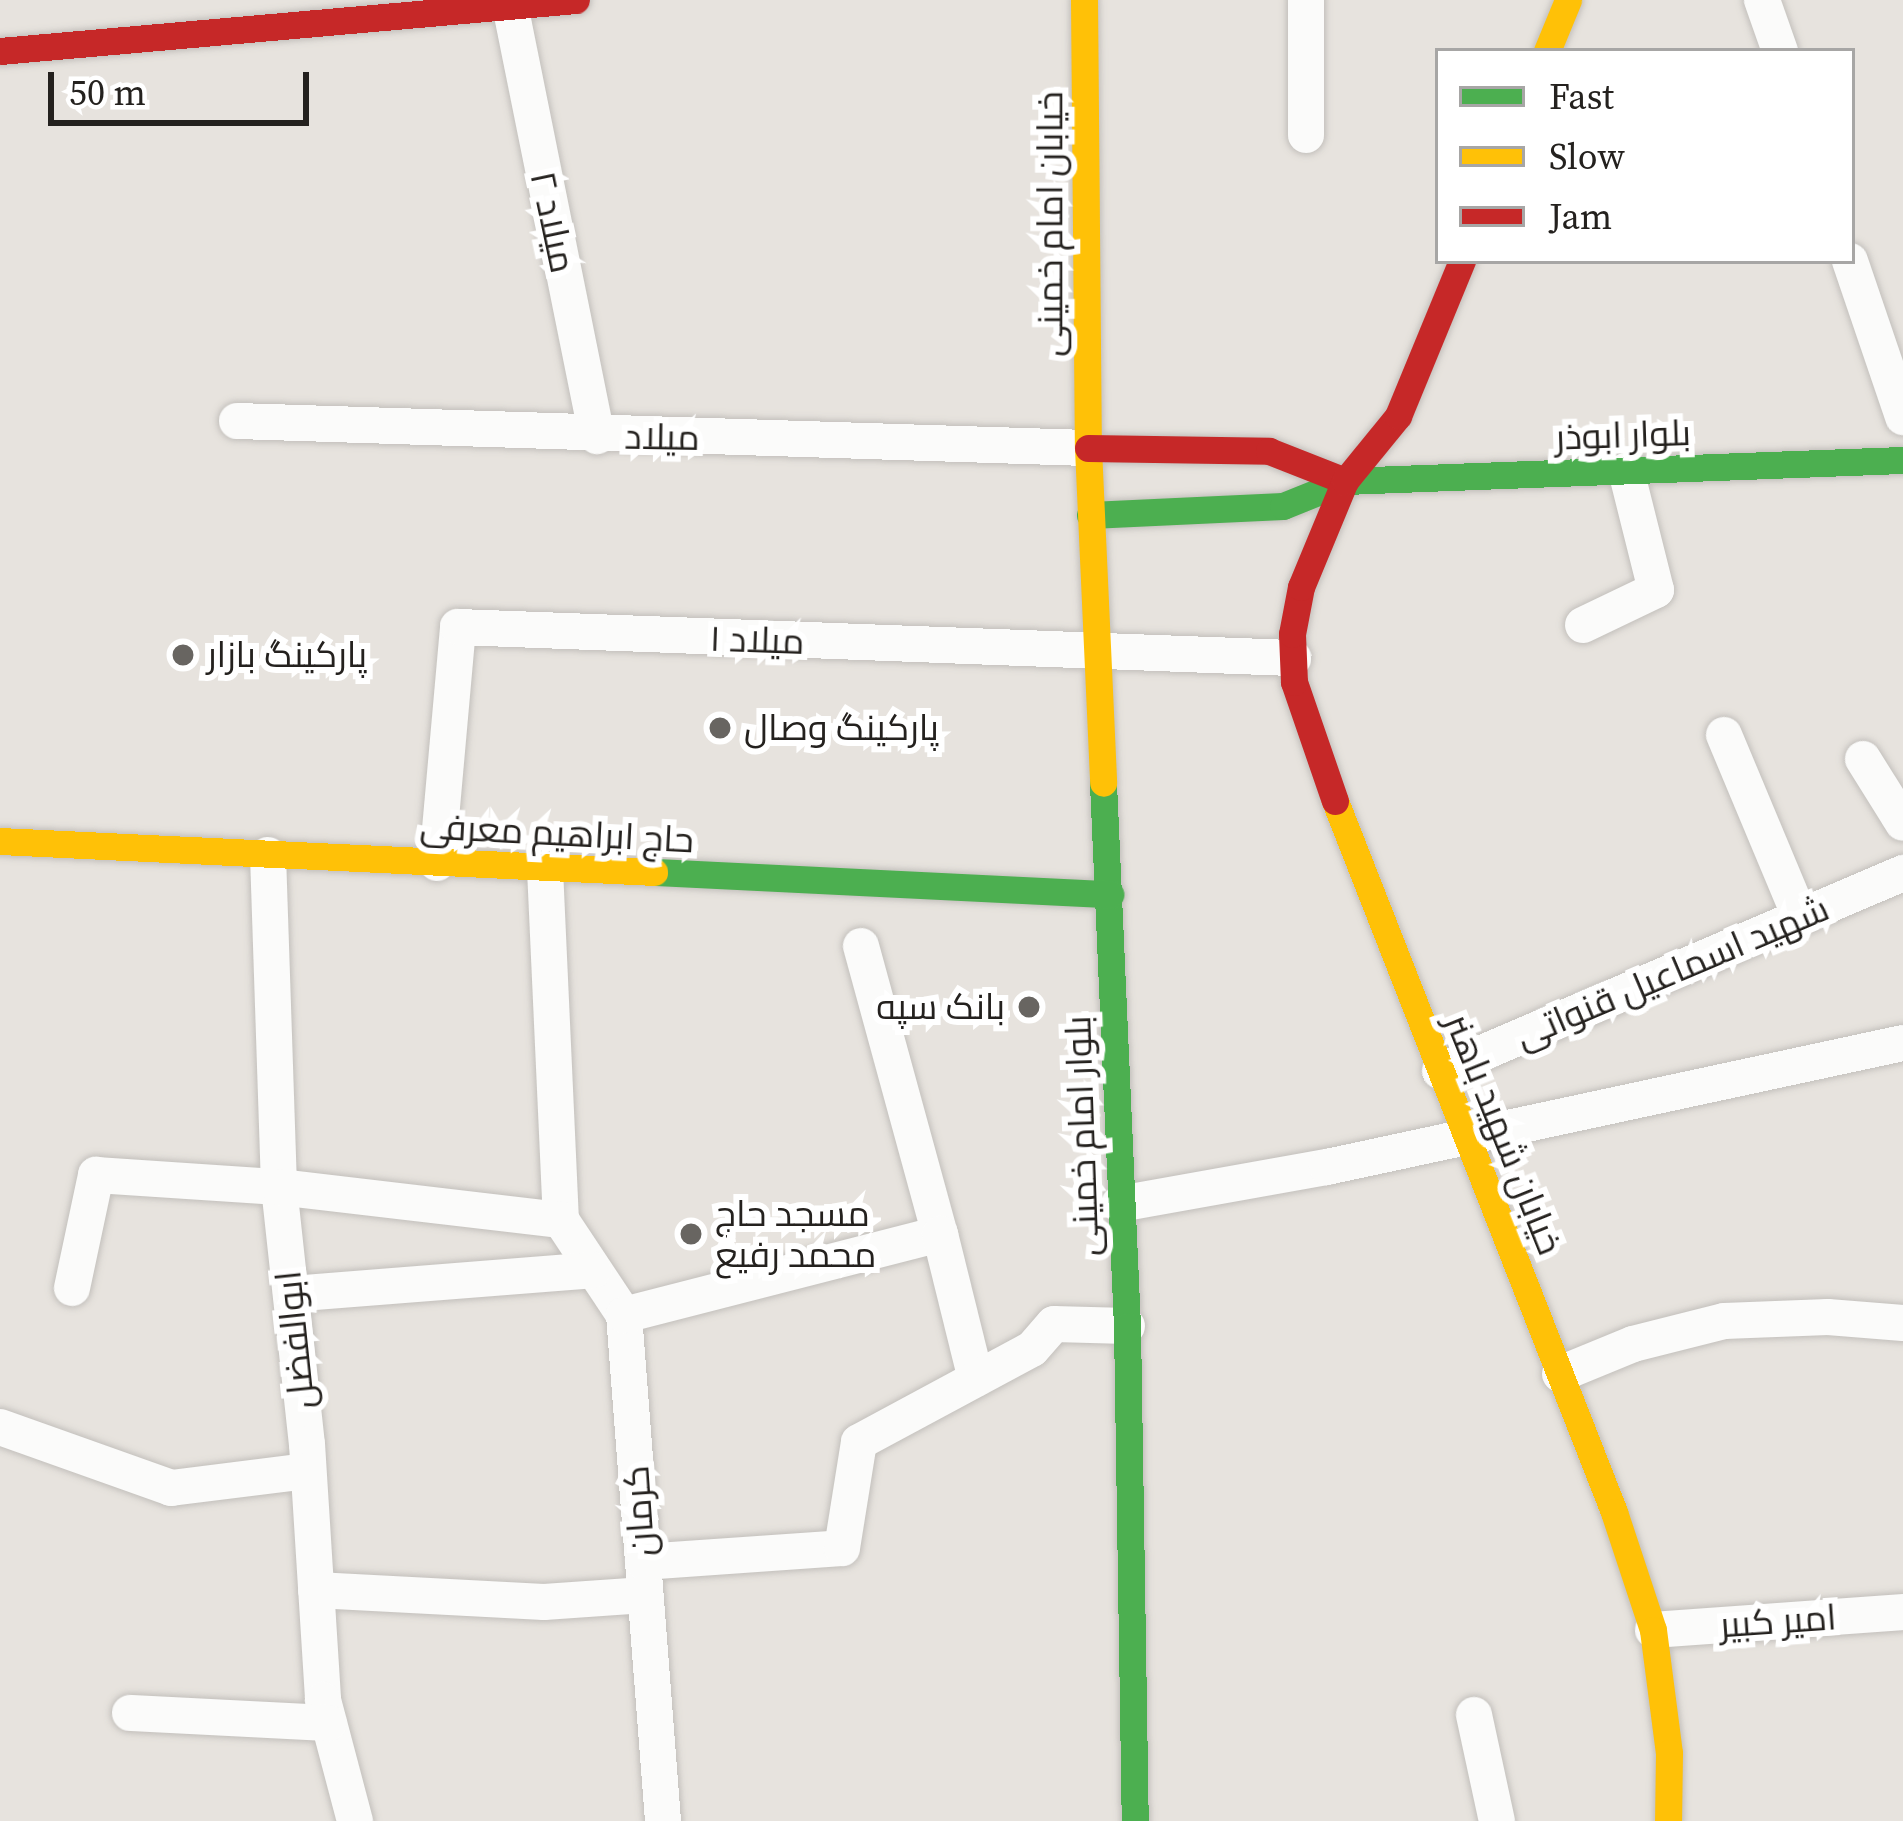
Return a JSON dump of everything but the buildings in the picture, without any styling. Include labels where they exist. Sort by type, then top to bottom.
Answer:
[{"type":"main road","points":[[0,51],[576,0]]},
{"type":"main road","name":"خیابان امام خمینی","points":[[1084,0],[1088,448]]},
{"type":"main road","points":[[1548,48],[1568,0]]},
{"type":"main road","points":[[1090,515],[1282,506],[1345,481],[1398,416],[1461,264]]},
{"type":"main road","points":[[1088,448],[1268,451],[1345,481]]},
{"type":"main road","name":"بلوار امام خمینی","points":[[1088,448],[1127,1326],[1136,1821]]},
{"type":"main road","name":"بلوار ابوذر","points":[[1345,481],[1903,460]]},
{"type":"main road","name":"خیابان شهید باهنر","points":[[1345,481],[1301,587],[1293,658],[1306,728],[1560,1374],[1653,1630],[1670,1753],[1668,1821]]},
{"type":"main road","name":"حاج ابراهیم معرفی","points":[[0,841],[1110,894]]},
{"type":"street","points":[[1306,0],[1306,135]]},
{"type":"street","points":[[1762,0],[1779,48]]},
{"type":"street","name":"میلاد ۲","points":[[509,4],[597,436]]},
{"type":"street","points":[[1851,264],[1903,417]]},
{"type":"street","name":"میلاد","points":[[237,422],[1088,448]]},
{"type":"street","points":[[1583,625],[1656,590],[1626,471]]},
{"type":"street","name":"میلاد ۱","points":[[437,863],[458,627],[1293,658]]},
{"type":"street","points":[[1724,734],[1800,917]]},
{"type":"street","points":[[1863,758],[1903,823]]},
{"type":"street","name":"ابوالفضل","points":[[268,854],[279,1187],[329,1723],[355,1821]]},
{"type":"street","points":[[545,869],[561,1220],[624,1315],[940,1234]]},
{"type":"street","name":"شهید اسماعیل قنواتی","points":[[1440,1072],[1903,873]]},
{"type":"street","points":[[861,946],[976,1379]]},
{"type":"street","points":[[1119,1204],[1903,1043]]},
{"type":"street","points":[[72,1288],[96,1175],[279,1187],[561,1220]]},
{"type":"street","points":[[291,1294],[593,1270]]},
{"type":"street","name":"کرمان","points":[[624,1315],[663,1821]]},
{"type":"street","points":[[1560,1374],[1634,1344],[1724,1321],[1828,1317],[1903,1323]]},
{"type":"street","points":[[316,1590],[544,1602],[644,1578],[842,1548],[860,1442],[1032,1348],[1054,1324],[1127,1326]]},
{"type":"street","points":[[0,1427],[171,1488],[308,1471]]},
{"type":"street","name":"امیر کبیر","points":[[1653,1630],[1903,1612]]},
{"type":"street","points":[[130,1714],[329,1723]]},
{"type":"street","points":[[1474,1714],[1497,1821]]},
{"type":"traffic: fast","points":[[1090,515],[1283,506],[1345,481],[1903,460]]},
{"type":"traffic: fast","points":[[1103,783],[1127,1326],[1135,1821]]},
{"type":"traffic: fast","points":[[654,872],[1110,894]]},
{"type":"traffic: slow","points":[[1084,0],[1088,448],[1103,783]]},
{"type":"traffic: slow","points":[[1548,48],[1568,0]]},
{"type":"traffic: slow","points":[[1335,801],[1614,1512],[1653,1630],[1669,1753],[1668,1821]]},
{"type":"traffic: slow","points":[[0,841],[654,872]]},
{"type":"traffic: jam","points":[[0,51],[576,0]]},
{"type":"traffic: jam","points":[[1335,801],[1294,682],[1292,634],[1301,587],[1345,481],[1398,416],[1461,264]]},
{"type":"traffic: jam","points":[[1088,448],[1269,451],[1345,481]]},
{"type":"place","name":"پارکینگ بازار","points":[[183,655]]},
{"type":"place","name":"پارکینگ وصال","points":[[720,728]]},
{"type":"place","name":"بانک سپه","points":[[1029,1007]]},
{"type":"place","name":"مسجد حاج محمد رفیع","points":[[691,1234]]}]
